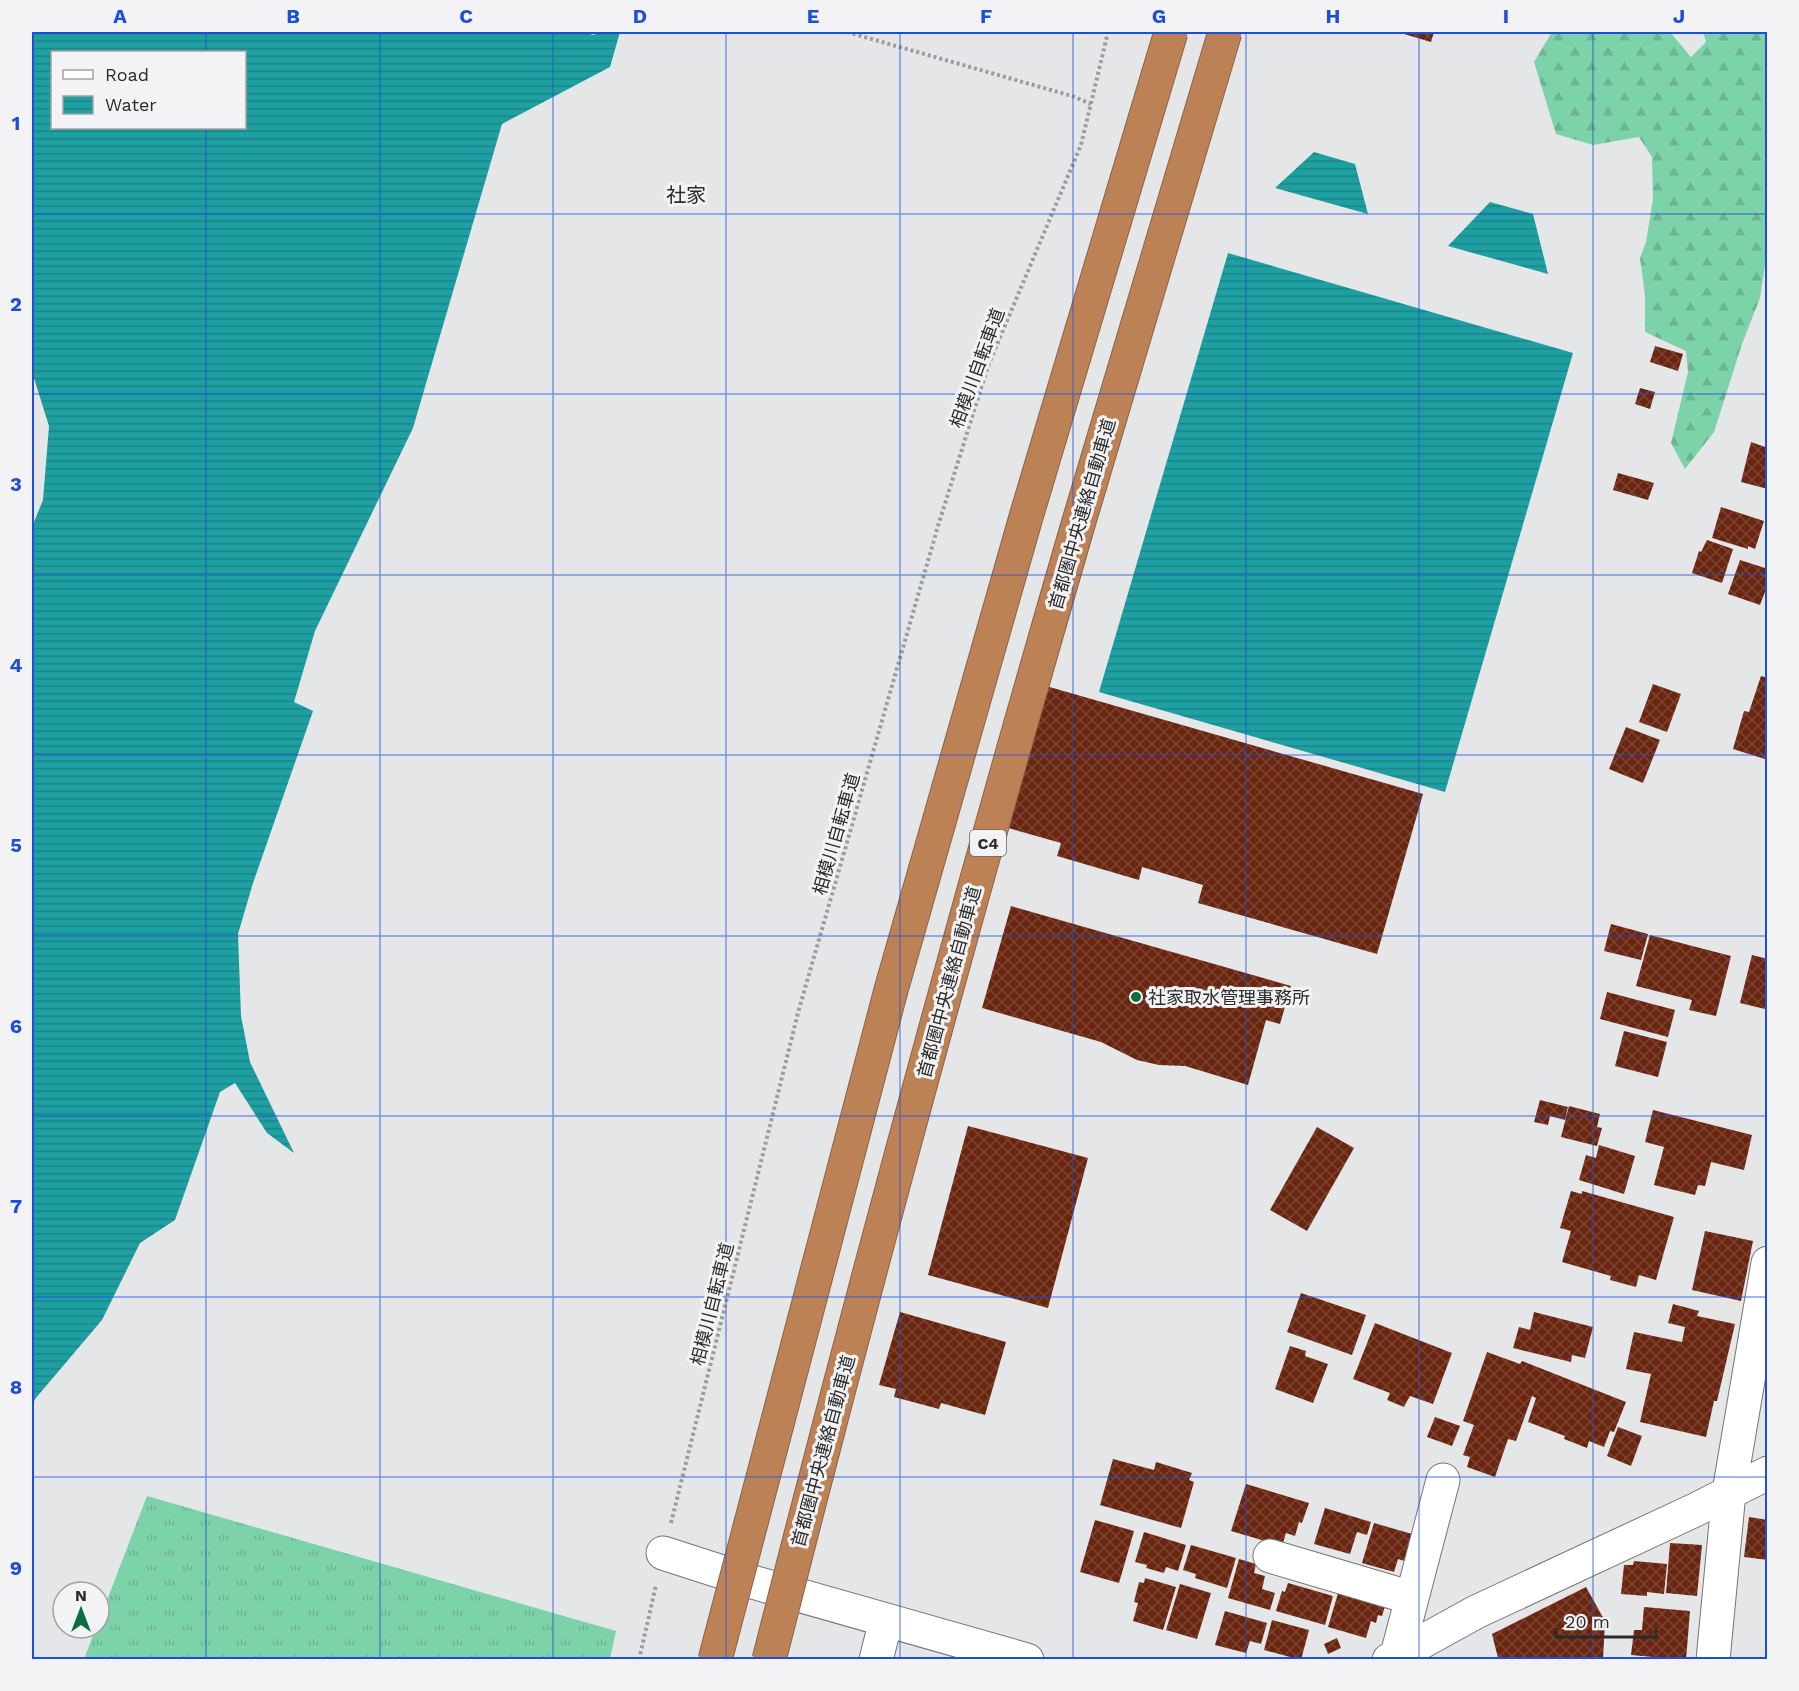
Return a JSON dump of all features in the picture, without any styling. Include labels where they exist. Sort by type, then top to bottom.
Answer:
[{"type":"highway","points":[[714,1659],[894,979],[1030,505],[1171,32]]},
{"type":"highway","name":"首都圏中央連絡自動車道","points":[[769,1659],[813,1485],[952,969],[1077,528],[1226,32]]},
{"type":"street","points":[[1713,1659],[1729,1492],[1767,1263]]},
{"type":"street","points":[[1393,1657],[1476,1612],[1767,1473]]},
{"type":"street","points":[[1393,1657],[1412,1598],[1443,1480]]},
{"type":"street","points":[[663,1553],[756,1583],[1027,1659]]},
{"type":"street","points":[[1270,1556],[1412,1598]]},
{"type":"street","points":[[876,1659],[886,1620]]},
{"type":"path","points":[[848,32],[1072,96],[1091,104]]},
{"type":"path","name":"相模川自転車道","points":[[639,1659],[663,1553],[800,1009],[938,526],[988,366],[1081,146],[1108,32]]},
{"type":"green space","points":[[1552,32],[1670,32],[1691,57],[1706,42],[1703,32],[1767,32],[1768,245],[1760,298],[1742,344],[1714,432],[1685,469],[1671,443],[1688,372],[1686,351],[1645,332],[1645,295],[1640,258],[1646,242],[1653,199],[1652,157],[1639,137],[1593,145],[1556,134],[1534,62]]},
{"type":"green space","points":[[147,1496],[616,1631],[610,1659],[84,1659],[91,1640],[111,1640],[111,1590]]},
{"type":"water","points":[[32,32],[582,32],[594,35],[599,32],[620,32],[610,67],[502,124],[413,428],[315,631],[294,702],[313,711],[253,883],[238,934],[241,1016],[250,1062],[294,1153],[267,1133],[235,1083],[220,1092],[175,1220],[140,1243],[102,1320],[35,1399],[32,1407],[32,527],[43,500],[49,426],[32,372]]},
{"type":"water","points":[[1314,152],[1355,164],[1368,214],[1275,188]]},
{"type":"water","points":[[1490,202],[1533,214],[1548,274],[1448,246]]},
{"type":"water","points":[[1228,253],[1573,353],[1445,792],[1099,692]]},
{"type":"building","points":[[1404,32],[1434,32],[1431,42],[1404,34]]},
{"type":"building","points":[[1655,346],[1683,354],[1678,371],[1650,362]]},
{"type":"building","points":[[1640,388],[1655,392],[1650,409],[1635,404]]},
{"type":"building","points":[[1751,442],[1768,448],[1768,489],[1741,482]]},
{"type":"building","points":[[1618,473],[1654,483],[1648,500],[1613,490]]},
{"type":"building","points":[[1721,507],[1764,521],[1755,549],[1712,538]]},
{"type":"building","points":[[1707,540],[1733,549],[1722,583],[1692,573],[1699,551],[1701,552]]},
{"type":"building","points":[[1740,560],[1768,569],[1768,584],[1760,605],[1728,594]]},
{"type":"building","points":[[1761,676],[1768,678],[1768,760],[1733,749],[1744,711],[1749,712]]},
{"type":"building","points":[[1653,684],[1681,694],[1667,732],[1639,722]]},
{"type":"building","points":[[1046,686],[1423,794],[1377,954],[1198,903],[1203,885],[1142,867],[1139,880],[1057,856],[1061,843],[1005,827]]},
{"type":"building","points":[[1626,727],[1660,740],[1643,783],[1609,769]]},
{"type":"building","name":"社家取水管理事務所","points":[[1011,906],[1291,986],[1280,1024],[1266,1020],[1248,1085],[1185,1066],[1159,1065],[1137,1060],[1101,1042],[982,1008]]},
{"type":"building","points":[[1611,924],[1648,934],[1641,960],[1604,951]]},
{"type":"building","points":[[1650,935],[1731,956],[1716,1016],[1689,1010],[1692,1000],[1636,986]]},
{"type":"building","points":[[1752,955],[1768,959],[1768,1004],[1765,1009],[1740,1003]]},
{"type":"building","points":[[1607,992],[1675,1010],[1668,1037],[1600,1019]]},
{"type":"building","points":[[1624,1031],[1667,1042],[1658,1077],[1615,1066]]},
{"type":"building","points":[[1540,1100],[1568,1107],[1565,1120],[1550,1116],[1548,1125],[1534,1122]]},
{"type":"building","points":[[1569,1106],[1600,1114],[1597,1127],[1602,1128],[1597,1146],[1561,1137]]},
{"type":"building","points":[[1653,1110],[1752,1135],[1744,1170],[1711,1162],[1705,1186],[1698,1185],[1695,1195],[1654,1185],[1664,1147],[1645,1142]]},
{"type":"building","points":[[968,1126],[1088,1158],[1048,1308],[928,1275]]},
{"type":"building","points":[[1317,1127],[1354,1148],[1307,1231],[1270,1210]]},
{"type":"building","points":[[1599,1145],[1635,1156],[1624,1194],[1579,1180],[1586,1155],[1596,1158]]},
{"type":"building","points":[[1571,1191],[1582,1194],[1582,1191],[1674,1217],[1656,1280],[1639,1275],[1636,1287],[1610,1280],[1611,1276],[1562,1262],[1571,1231],[1560,1228]]},
{"type":"building","points":[[1705,1231],[1753,1241],[1741,1301],[1692,1290]]},
{"type":"building","points":[[1301,1293],[1366,1315],[1352,1355],[1287,1332]]},
{"type":"building","points":[[1673,1304],[1699,1311],[1697,1316],[1735,1324],[1706,1437],[1640,1422],[1651,1374],[1626,1369],[1634,1332],[1682,1342],[1685,1327],[1668,1323]]},
{"type":"building","points":[[900,1312],[1006,1342],[985,1415],[941,1403],[939,1409],[894,1397],[896,1389],[879,1385]]},
{"type":"building","points":[[1534,1312],[1593,1327],[1585,1358],[1572,1355],[1571,1362],[1513,1348],[1519,1327],[1530,1330]]},
{"type":"building","points":[[1375,1323],[1452,1353],[1433,1404],[1410,1396],[1404,1407],[1387,1400],[1390,1393],[1353,1379]]},
{"type":"building","points":[[1290,1346],[1306,1351],[1305,1356],[1328,1364],[1313,1403],[1275,1389]]},
{"type":"building","points":[[1487,1352],[1520,1364],[1522,1361],[1626,1402],[1614,1432],[1610,1431],[1604,1447],[1589,1441],[1587,1448],[1564,1439],[1565,1436],[1528,1422],[1536,1398],[1532,1396],[1516,1441],[1508,1439],[1495,1477],[1467,1467],[1470,1457],[1463,1455],[1474,1425],[1463,1421]]},
{"type":"building","points":[[1435,1417],[1460,1426],[1452,1446],[1427,1437]]},
{"type":"building","points":[[1618,1427],[1642,1436],[1631,1466],[1607,1456]]},
{"type":"building","points":[[1113,1459],[1154,1470],[1156,1462],[1192,1473],[1189,1480],[1194,1482],[1181,1528],[1100,1505]]},
{"type":"building","points":[[1246,1484],[1309,1503],[1295,1536],[1286,1533],[1282,1546],[1231,1531]]},
{"type":"building","points":[[1325,1508],[1371,1522],[1367,1535],[1357,1532],[1350,1554],[1314,1544]]},
{"type":"building","points":[[1749,1517],[1768,1520],[1768,1560],[1744,1557]]},
{"type":"building","points":[[1095,1520],[1134,1531],[1119,1583],[1080,1572]]},
{"type":"building","points":[[1374,1523],[1419,1536],[1411,1563],[1398,1559],[1394,1572],[1362,1563]]},
{"type":"building","points":[[1144,1532],[1186,1545],[1178,1571],[1166,1567],[1164,1573],[1135,1562]]},
{"type":"building","points":[[1670,1543],[1702,1545],[1697,1596],[1666,1593]]},
{"type":"building","points":[[1191,1545],[1236,1558],[1227,1588],[1195,1578],[1196,1574],[1183,1570]]},
{"type":"building","points":[[1239,1559],[1256,1564],[1254,1573],[1265,1576],[1262,1589],[1275,1593],[1270,1610],[1228,1598]]},
{"type":"building","points":[[1634,1561],[1667,1564],[1664,1594],[1647,1592],[1647,1596],[1621,1594],[1624,1565],[1633,1565]]},
{"type":"building","points":[[1145,1578],[1176,1587],[1163,1630],[1133,1621],[1138,1603],[1134,1602],[1139,1582],[1144,1583]]},
{"type":"building","points":[[1288,1583],[1333,1596],[1325,1625],[1276,1611],[1282,1591],[1285,1592]]},
{"type":"building","points":[[1180,1584],[1211,1593],[1197,1639],[1166,1630]]},
{"type":"building","points":[[1586,1587],[1605,1621],[1603,1660],[1498,1658],[1492,1634]]},
{"type":"building","points":[[1339,1590],[1386,1603],[1382,1616],[1378,1615],[1376,1623],[1371,1621],[1366,1638],[1328,1627]]},
{"type":"building","points":[[1644,1607],[1690,1611],[1686,1660],[1631,1655],[1634,1630],[1642,1630]]},
{"type":"building","points":[[1225,1611],[1267,1623],[1261,1644],[1250,1641],[1246,1653],[1215,1645]]},
{"type":"building","points":[[1272,1620],[1309,1630],[1301,1660],[1264,1650]]},
{"type":"building","points":[[1337,1638],[1341,1648],[1328,1654],[1324,1644]]},
{"type":"place","name":"社家取水管理事務所","points":[[1136,997]]},
{"type":"district","name":"社家","points":[[686,195]]}]
